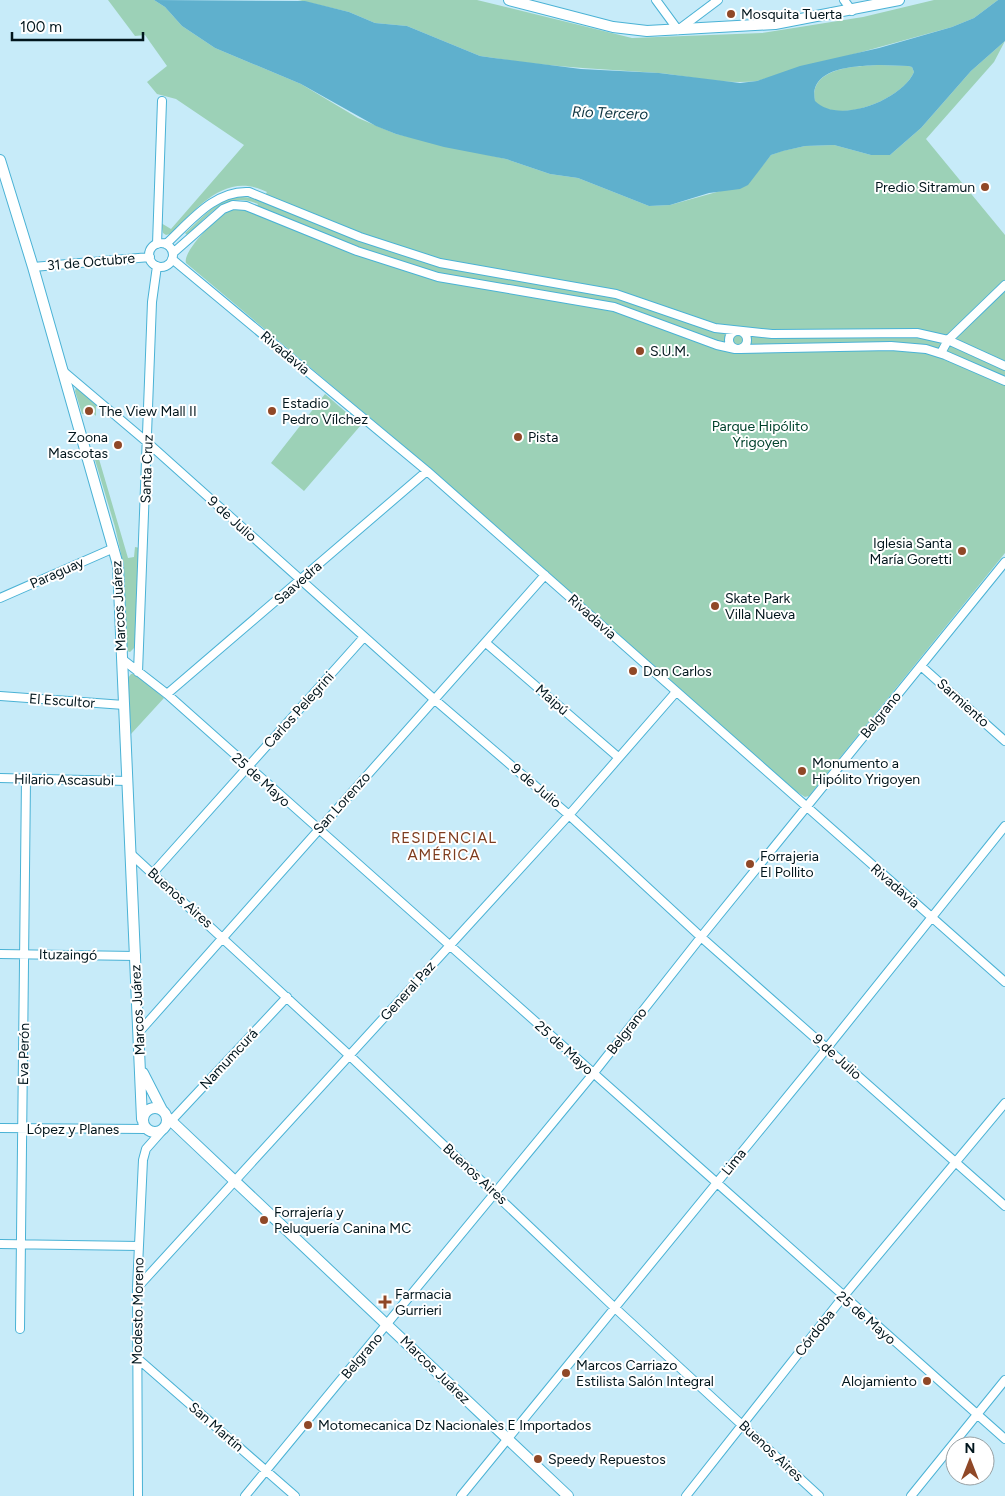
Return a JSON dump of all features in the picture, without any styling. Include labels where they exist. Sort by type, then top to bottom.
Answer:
[{"type":"main road","points":[[509,0],[613,27],[647,31],[775,24],[852,11],[899,0]]},
{"type":"main road","name":"Marcos Juárez","points":[[0,160],[114,548],[118,571],[140,1031],[142,1119]]},
{"type":"main road","name":"Marcos Juárez","points":[[141,1068],[165,1121],[235,1181],[568,1496]]},
{"type":"main road","points":[[151,1108],[165,1121],[152,1133],[146,1129],[142,1119],[145,1112],[151,1108]]},
{"type":"street","points":[[656,0],[678,30],[718,0]]},
{"type":"street","points":[[844,0],[852,11]]},
{"type":"street","points":[[162,101],[162,244],[172,256]]},
{"type":"street","points":[[1005,366],[948,340],[917,333],[772,334],[740,332],[704,326],[616,294],[440,263],[360,237],[249,192],[235,192],[219,198],[162,244],[150,251],[150,257],[157,266],[166,266],[172,256],[223,210],[240,204],[252,207],[357,251],[438,277],[614,307],[717,345],[738,349],[891,346],[926,348],[1005,382]]},
{"type":"street","name":"Rivadavia","points":[[172,256],[427,471],[1005,982]]},
{"type":"street","name":"31 de Octubre","points":[[33,267],[150,257]]},
{"type":"street","name":"Santa Cruz","points":[[138,672],[152,302],[157,266]]},
{"type":"street","points":[[464,281],[466,268]]},
{"type":"street","points":[[941,353],[948,340],[1005,285]]},
{"type":"street","points":[[740,332],[745,335],[747,340],[745,346],[738,349],[731,346],[730,339],[734,333],[740,332]]},
{"type":"street","name":"9 de Julio","points":[[63,371],[148,443],[435,700],[569,815],[701,937],[1005,1206]]},
{"type":"street","name":"Saavedra","points":[[167,694],[427,471]]},
{"type":"street","name":"Paraguay","points":[[0,598],[114,548]]},
{"type":"street","name":"Belgrano","points":[[245,1496],[593,1074],[701,937],[1005,562]]},
{"type":"street","name":"San Lorenzo","points":[[140,1031],[545,575]]},
{"type":"street","name":"Carlos Pelegrini","points":[[153,873],[364,637]]},
{"type":"street","name":"Maipú","points":[[486,643],[618,757]]},
{"type":"street","name":"25 de Mayo","points":[[122,659],[167,694],[247,768],[1005,1439]]},
{"type":"street","name":"Sarmiento","points":[[921,666],[1005,741]]},
{"type":"street","name":"General Paz","points":[[137,1288],[569,815],[676,692]]},
{"type":"street","name":"El Escultor","points":[[0,696],[124,705]]},
{"type":"street","name":"Hilario Ascasubi","points":[[0,778],[128,780]]},
{"type":"street","name":"Eva Perón","points":[[20,1329],[26,779]]},
{"type":"street","name":"Lima","points":[[460,1496],[827,1048],[1005,826]]},
{"type":"street","name":"Buenos Aires","points":[[131,854],[223,937],[615,1308],[819,1496]]},
{"type":"street","name":"Ituzaingó","points":[[0,954],[136,956]]},
{"type":"street","name":"Namumcurá","points":[[165,1121],[286,997]]},
{"type":"street","name":"Córdoba","points":[[686,1496],[843,1297],[1005,1104]]},
{"type":"street","name":"Modesto Moreno","points":[[138,1496],[137,1288],[143,1160],[149,1144],[165,1121]]},
{"type":"street","name":"López y Planes","points":[[0,1128],[146,1129]]},
{"type":"street","points":[[0,1244],[139,1246]]},
{"type":"street","name":"San Martín","points":[[137,1358],[295,1496]]},
{"type":"street","points":[[911,1496],[1005,1380]]},
{"type":"green space","name":"Parque Hipólito Yrigoyen","points":[[108,0],[154,0],[165,7],[182,26],[215,48],[301,84],[358,118],[396,134],[506,159],[550,174],[578,178],[649,206],[670,205],[724,190],[754,176],[771,155],[805,146],[834,145],[871,155],[890,155],[921,128],[971,71],[1005,41],[994,62],[926,139],[1005,235],[1005,553],[809,796],[805,797],[794,790],[430,468],[186,263],[186,257],[190,250],[203,233],[220,217],[233,209],[253,212],[258,204],[247,200],[228,202],[211,213],[187,235],[185,233],[202,217],[228,199],[249,197],[261,201],[267,192],[252,187],[238,186],[225,189],[213,195],[202,204],[170,234],[166,235],[163,233],[161,223],[171,229],[244,145],[176,99],[157,94],[147,82],[167,66],[145,35],[135,36]]},
{"type":"green space","points":[[298,0],[477,0],[632,38],[762,33],[863,17],[934,0],[998,0],[974,18],[952,27],[757,81],[732,82],[658,73],[555,66],[480,56],[407,26],[375,23],[349,12]]},
{"type":"green space","points":[[879,65],[908,66],[912,67],[914,72],[897,92],[869,106],[838,111],[825,108],[815,102],[815,90],[819,82],[826,75],[847,68]]},
{"type":"green space","points":[[76,388],[96,403],[96,416],[92,412],[82,414],[75,391]]},
{"type":"green space","points":[[325,394],[361,425],[304,491],[271,463]]},
{"type":"green space","points":[[99,459],[128,558],[134,557],[135,547],[140,548],[135,647],[130,652],[127,651],[124,567],[115,527],[95,460]]},
{"type":"green space","points":[[131,674],[136,674],[164,698],[131,734],[128,678]]},
{"type":"water","name":"Río Tercero","points":[[154,0],[305,1],[349,12],[375,23],[407,26],[480,56],[581,69],[659,73],[740,83],[757,81],[800,66],[879,48],[952,27],[974,18],[998,0],[1005,0],[1005,41],[971,71],[921,128],[890,155],[871,155],[834,145],[805,146],[771,155],[748,185],[740,189],[709,193],[670,205],[649,206],[578,178],[550,174],[506,159],[444,147],[396,134],[376,126],[301,84],[215,48],[182,26],[165,7]],"holes":[[[869,65],[912,67],[914,72],[907,82],[897,92],[869,106],[838,111],[825,108],[815,101],[815,90],[819,81],[826,75],[836,71]]]},
{"type":"place","name":"Mosquita Tuerta","points":[[731,14]]},
{"type":"place","name":"Predio Sitramun","points":[[985,187]]},
{"type":"place","name":"S.U.M.","points":[[640,351]]},
{"type":"place","name":"The View Mall II","points":[[89,411]]},
{"type":"place","name":"Estadio Pedro Vílchez","points":[[272,411]]},
{"type":"place","name":"Pista","points":[[518,437]]},
{"type":"place","name":"Zoona Mascotas","points":[[118,445]]},
{"type":"place","name":"Iglesia Santa María Goretti","points":[[962,551]]},
{"type":"place","name":"Skate Park Villa Nueva","points":[[715,606]]},
{"type":"place","name":"Don Carlos","points":[[633,671]]},
{"type":"place","name":"Monumento a Hipólito Yrigoyen","points":[[802,771]]},
{"type":"place","name":"Forrajeria El Pollito","points":[[750,864]]},
{"type":"place","name":"Forrajería y Peluquería Canina MC","points":[[264,1220]]},
{"type":"place","name":"Farmacia Gurrieri","points":[[385,1302]]},
{"type":"place","name":"Marcos Carriazo Estilista Salón Integral","points":[[566,1373]]},
{"type":"place","name":"Alojamiento","points":[[927,1381]]},
{"type":"place","name":"Motomecanica Dz Nacionales E Importados","points":[[308,1425]]},
{"type":"place","name":"Speedy Repuestos","points":[[538,1459]]},
{"type":"district","name":"RESIDENCIAL AMÉRICA","points":[[444,846]]}]
